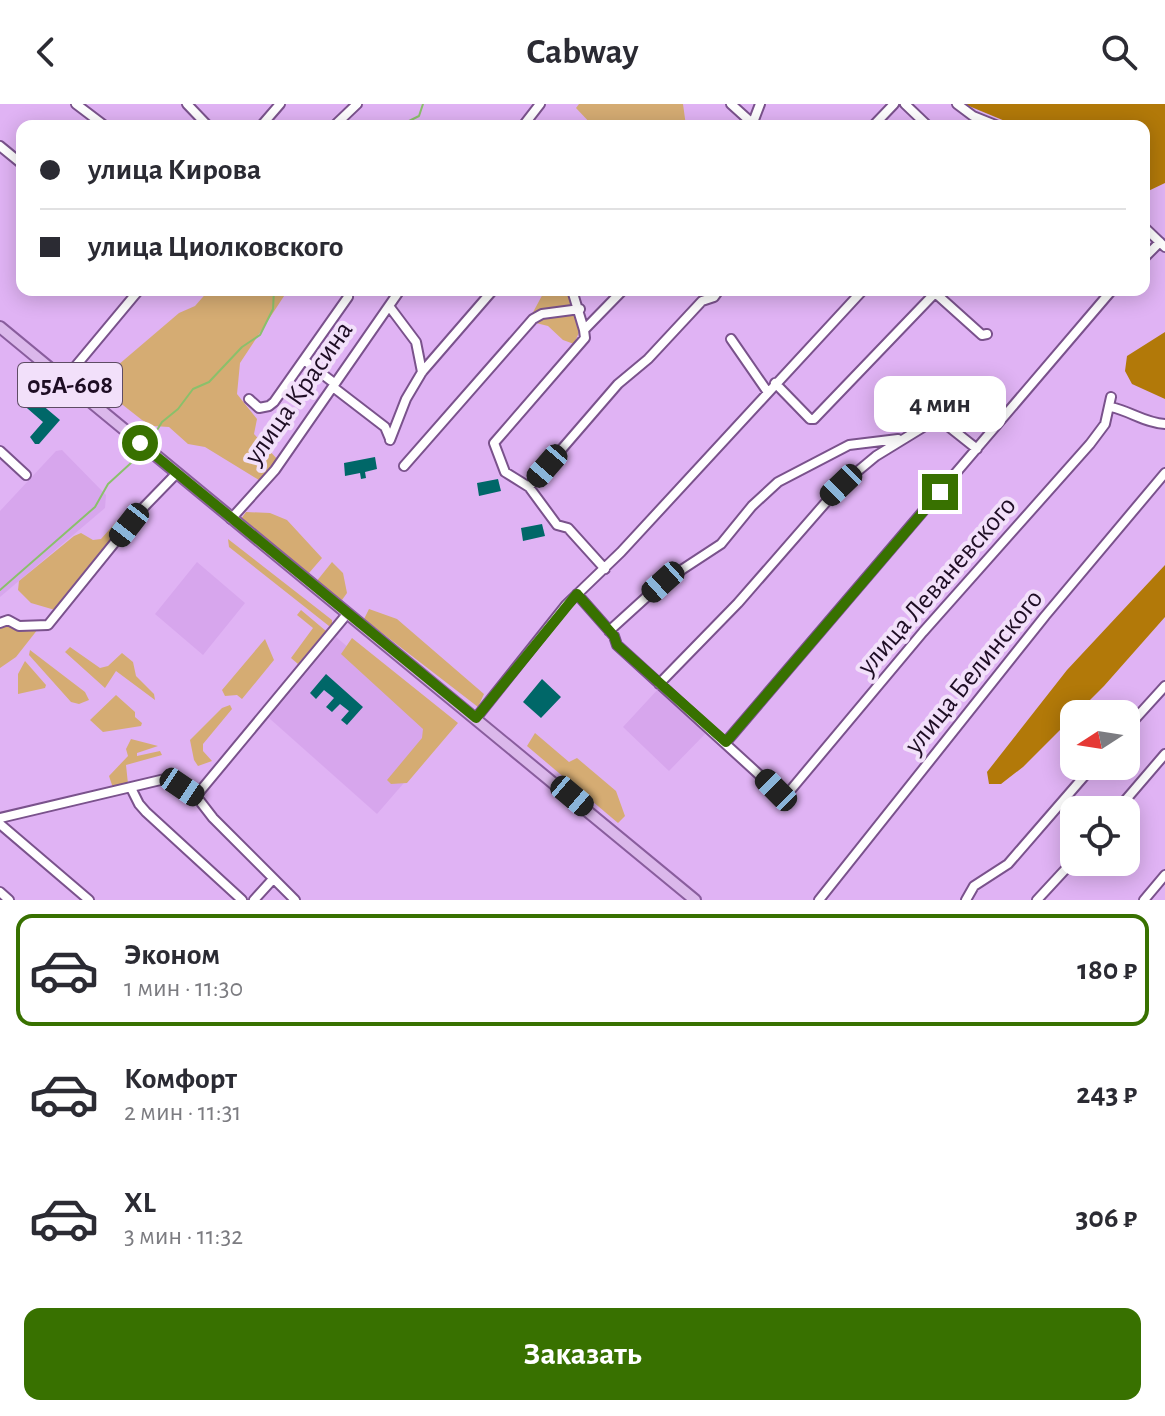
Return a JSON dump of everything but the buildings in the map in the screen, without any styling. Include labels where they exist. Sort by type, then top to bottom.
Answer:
[{"type":"main road","name":"05А-608","points":[[0,327],[695,900]]},
{"type":"street","points":[[76,104],[97,120]]},
{"type":"street","points":[[266,120],[280,104]]},
{"type":"street","points":[[340,120],[357,104]]},
{"type":"street","points":[[528,120],[540,104]]},
{"type":"street","points":[[731,104],[747,120]]},
{"type":"street","points":[[879,120],[894,104]]},
{"type":"street","points":[[905,104],[922,120]]},
{"type":"street","points":[[957,104],[983,120]]},
{"type":"street","points":[[0,146],[16,159]]},
{"type":"street","points":[[64,380],[134,296]]},
{"type":"street","name":"улица Красина","points":[[231,519],[275,470],[396,296]]},
{"type":"street","points":[[304,360],[385,427],[390,440],[406,399],[422,372],[488,296]]},
{"type":"street","points":[[575,296],[585,338],[494,443],[505,472],[529,487],[557,525],[568,528],[605,569]]},
{"type":"street","points":[[584,330],[617,296]]},
{"type":"street","points":[[529,487],[618,384],[648,359],[702,301],[715,296]]},
{"type":"street","points":[[476,718],[577,594],[605,569],[857,296]]},
{"type":"street","points":[[775,383],[810,419],[814,419],[841,394],[928,296]]},
{"type":"street","points":[[939,296],[982,335],[987,334]]},
{"type":"street","points":[[726,742],[977,449],[1103,296]]},
{"type":"street","points":[[249,399],[259,408],[269,406],[348,297]]},
{"type":"street","points":[[389,306],[418,346],[422,372]]},
{"type":"street","points":[[404,466],[533,319],[542,314],[580,309]]},
{"type":"street","points":[[731,339],[767,391]]},
{"type":"street","name":"улица Леваневского","points":[[784,798],[923,632],[1090,444],[1105,424],[1111,402],[1149,422],[1165,424]]},
{"type":"street","points":[[659,684],[738,603],[821,505],[863,466],[938,418],[977,449]]},
{"type":"street","points":[[609,631],[663,582],[721,544],[752,506],[778,482],[849,445],[903,439]]},
{"type":"street","points":[[0,451],[26,475]]},
{"type":"street","name":"улица Белинского","points":[[819,900],[1045,616],[1165,473]]},
{"type":"street","points":[[0,623],[8,620],[19,626],[48,625],[141,510],[176,474]]},
{"type":"street","points":[[577,594],[617,645],[776,790]]},
{"type":"street","points":[[196,796],[347,614]]},
{"type":"street","points":[[1140,714],[1165,686]]},
{"type":"street","points":[[1129,796],[1165,754]]},
{"type":"street","points":[[0,821],[169,778],[196,796],[213,818],[295,900]]},
{"type":"street","points":[[966,900],[974,886],[1008,864],[1081,780]]},
{"type":"street","points":[[131,788],[146,812],[242,900]]},
{"type":"street","points":[[0,821],[89,900]]},
{"type":"street","points":[[1037,900],[1060,875]]},
{"type":"street","points":[[1144,900],[1165,875]]},
{"type":"street","points":[[254,900],[273,879]]},
{"type":"street","points":[[0,892],[9,900]]},
{"type":"shaded area","points":[[579,104],[683,104],[685,120],[587,120],[576,108]]},
{"type":"shaded area","points":[[964,104],[1165,104],[1165,183],[1150,190],[1150,120],[1003,120]]},
{"type":"shaded area","points":[[204,296],[284,296],[240,363],[237,394],[257,419],[254,434],[278,460],[259,480],[205,447],[188,444],[169,427],[153,426],[142,420],[105,391],[104,377],[179,313],[195,306]]},
{"type":"shaded area","points":[[542,296],[571,296],[575,306],[531,316]]},
{"type":"shaded area","points":[[576,311],[580,330],[574,344],[563,340],[548,326],[536,323],[543,316]]},
{"type":"shaded area","points":[[1165,332],[1165,399],[1132,384],[1125,371],[1127,356]]},
{"type":"shaded area","points":[[62,450],[106,495],[105,508],[0,597],[0,511],[56,451]]},
{"type":"shaded area","points":[[132,504],[134,512],[55,610],[31,603],[18,590],[19,581],[74,536],[81,533],[93,540],[101,539]]},
{"type":"shaded area","points":[[246,512],[270,513],[287,520],[322,558],[309,573],[241,519]]},
{"type":"shaded area","points":[[228,539],[332,620],[332,625],[329,626],[229,547]]},
{"type":"shaded area","points":[[197,562],[245,603],[203,655],[155,614]]},
{"type":"shaded area","points":[[332,562],[343,573],[347,593],[342,600],[316,582]]},
{"type":"shaded area","points":[[1165,565],[1165,617],[1090,700],[1060,700],[1060,730],[1001,784],[989,784],[987,772],[1067,670]]},
{"type":"shaded area","points":[[369,609],[397,619],[484,694],[478,707],[364,619]]},
{"type":"shaded area","points":[[301,610],[326,631],[298,664],[291,658],[313,628],[297,615]]},
{"type":"shaded area","points":[[6,624],[38,629],[16,657],[0,668],[0,627]]},
{"type":"shaded area","points":[[336,637],[448,732],[377,814],[269,718]]},
{"type":"shaded area","points":[[352,638],[458,723],[407,783],[391,784],[387,780],[422,738],[423,729],[341,654]]},
{"type":"shaded area","points":[[265,639],[274,660],[242,699],[237,695],[225,696],[222,690]]},
{"type":"shaded area","points":[[70,647],[100,668],[108,666],[122,653],[133,662],[136,676],[154,694],[155,700],[116,671],[105,688],[65,652]]},
{"type":"shaded area","points":[[30,650],[85,692],[89,700],[79,704],[71,702],[29,655]]},
{"type":"shaded area","points":[[25,661],[46,685],[45,688],[18,694],[18,674]]},
{"type":"shaded area","points":[[660,687],[707,732],[669,771],[623,727]]},
{"type":"shaded area","points":[[116,695],[135,712],[141,726],[103,732],[90,720]]},
{"type":"shaded area","points":[[230,705],[232,709],[203,744],[203,751],[212,761],[198,766],[190,740],[222,708]]},
{"type":"shaded area","points":[[535,733],[569,762],[577,758],[616,791],[625,816],[618,823],[527,746]]},
{"type":"shaded area","points":[[131,739],[158,746],[137,753],[137,756],[160,751],[162,755],[126,765],[128,784],[113,788],[109,776],[128,756],[126,749]]},
{"type":"waterway","points":[[411,120],[419,116],[423,104]]},
{"type":"waterway","points":[[149,443],[162,422],[178,409],[193,389],[209,382],[242,347],[260,335],[273,309],[274,296]]},
{"type":"waterway","points":[[0,590],[95,507],[108,484],[143,452]]},
{"type":"route","points":[[140,443],[476,718],[577,594],[614,636],[617,645],[726,742],[940,492]]}]
